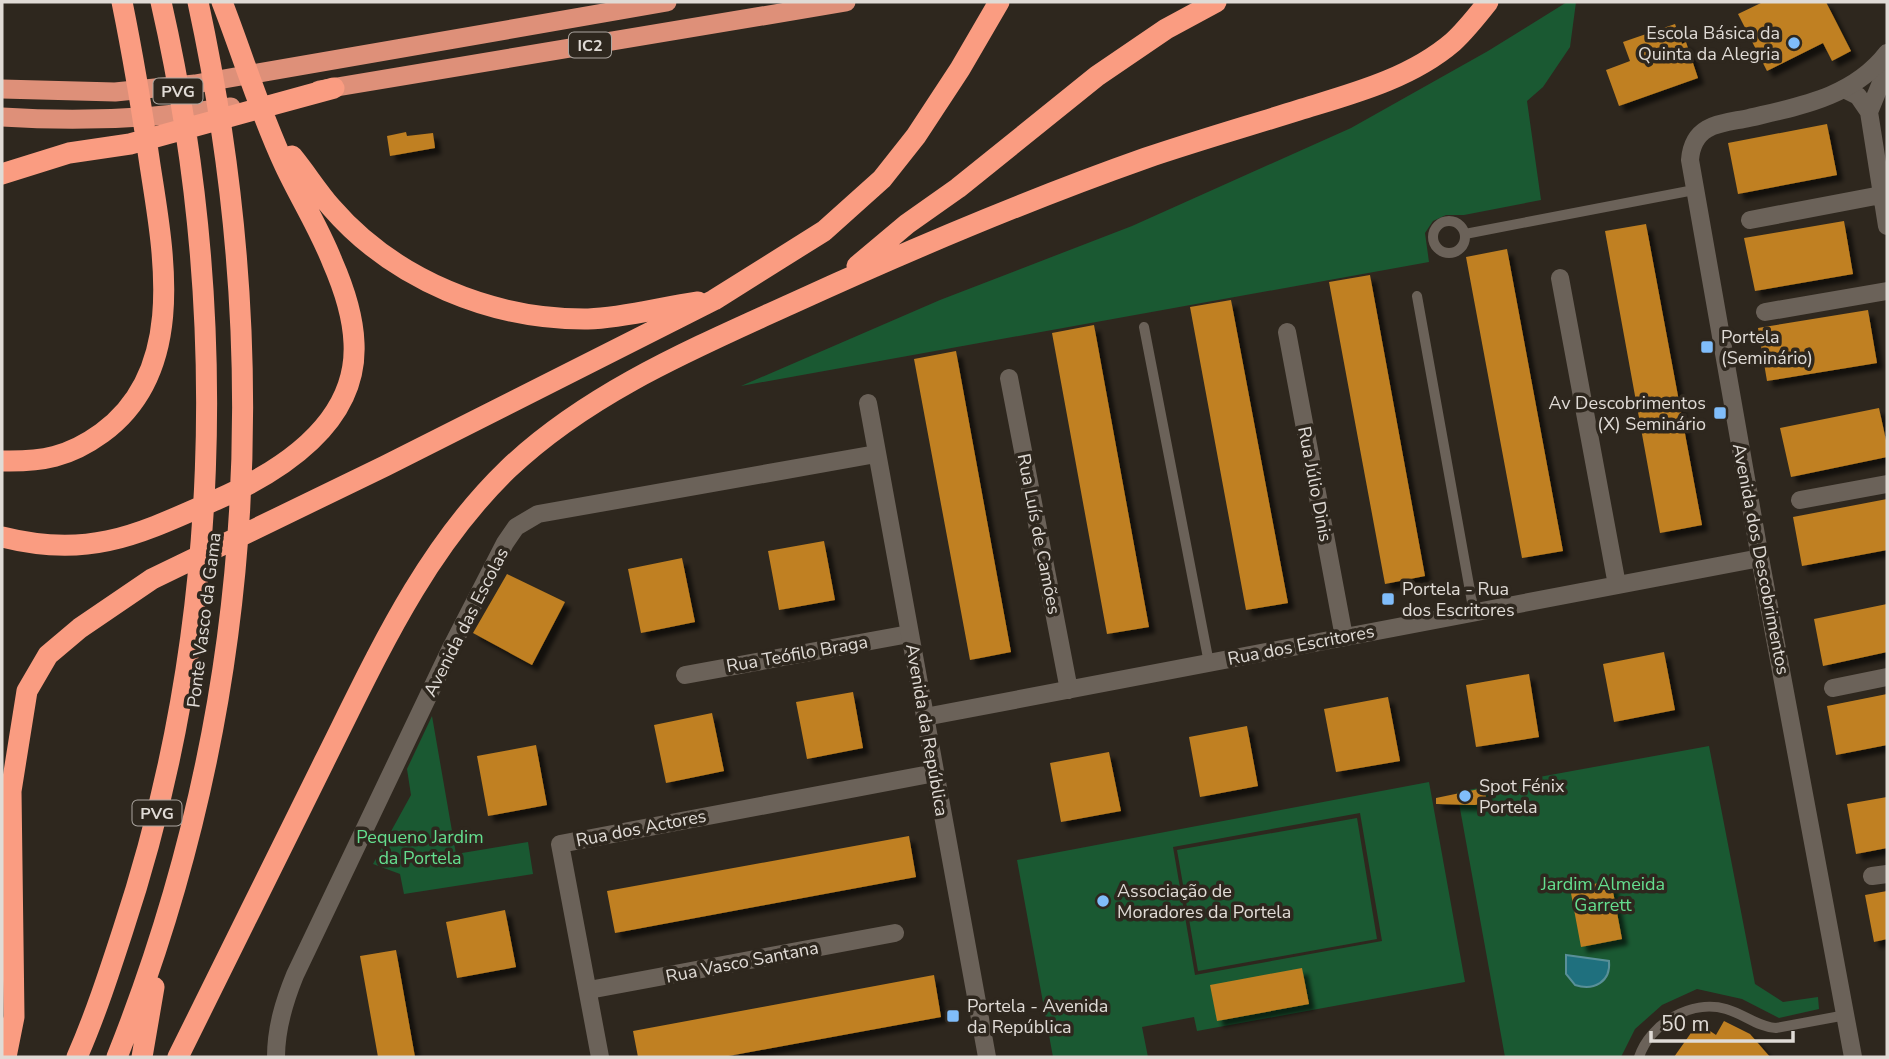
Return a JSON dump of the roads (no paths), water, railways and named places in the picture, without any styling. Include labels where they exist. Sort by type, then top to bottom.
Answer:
[{"type":"highway","points":[[2,461],[35,462],[60,456],[88,443],[114,425],[130,408],[144,386],[160,337],[164,276],[142,110],[122,2]]},
{"type":"highway","name":"Ponte Vasco da Gama","points":[[76,1057],[100,1000],[142,871],[164,787],[194,621],[202,541],[207,442],[204,294],[180,104],[161,2]]},
{"type":"highway","name":"Ponte Vasco da Gama","points":[[117,1057],[167,916],[200,795],[233,600],[244,420],[241,299],[229,175],[198,2]]},
{"type":"highway","points":[[2,537],[28,544],[62,547],[96,544],[149,529],[226,496],[298,453],[335,413],[346,390],[355,344],[351,316],[333,262],[285,167],[222,2]]},
{"type":"highway","name":"IC2","points":[[2,89],[115,92],[195,84],[667,2]]},
{"type":"highway","name":"IC2","points":[[2,117],[78,120],[174,114],[240,106],[846,2]]},
{"type":"highway","points":[[6,1057],[14,1017],[11,791],[27,691],[48,655],[80,628],[152,579],[385,466],[714,300],[824,231],[882,179],[916,136],[960,69],[999,2]]},
{"type":"highway","points":[[836,283],[1097,75],[1166,29],[1216,2]]},
{"type":"highway","points":[[178,1057],[364,681],[415,585],[473,506],[538,444],[566,422],[628,382],[957,229],[1155,155],[1385,81],[1451,44],[1488,2]]},
{"type":"highway","points":[[2,174],[69,153],[130,144],[334,88]]},
{"type":"highway","points":[[271,131],[332,208],[385,256],[444,290],[475,302],[530,315],[590,319],[714,300]]},
{"type":"highway","points":[[2,761],[22,725]]},
{"type":"highway","points":[[142,1057],[167,916]]},
{"type":"highway","points":[[62,1057],[100,1000]]},
{"type":"street","name":"Avenida dos Descobrimentos","points":[[1853,1057],[1693,190],[1691,151],[1694,141],[1705,130],[1810,104],[1843,89],[1864,77],[1887,53]]},
{"type":"street","points":[[1869,112],[1887,68]]},
{"type":"street","points":[[1843,89],[1858,96],[1869,112],[1887,226]]},
{"type":"street","points":[[1750,220],[1881,195]]},
{"type":"street","points":[[1560,278],[1617,585]]},
{"type":"street","points":[[1765,312],[1887,291]]},
{"type":"street","name":"Rua Júlio Dinis","points":[[1287,332],[1344,637]]},
{"type":"street","name":"Rua Luís de Camões","points":[[1009,378],[1069,690]]},
{"type":"street","name":"Avenida da República","points":[[868,403],[987,1057]]},
{"type":"street","name":"Avenida das Escolas","points":[[276,1057],[281,1017],[295,975],[452,646],[505,543],[516,527],[538,514],[876,454]]},
{"type":"street","points":[[1800,500],[1887,484]]},
{"type":"street","name":"Rua dos Escritores","points":[[925,717],[1760,558]]},
{"type":"street","name":"Rua Teófilo Braga","points":[[685,675],[909,634]]},
{"type":"street","points":[[1833,688],[1887,677]]},
{"type":"street","name":"Rua dos Actores","points":[[600,1057],[560,844],[935,773]]},
{"type":"street","name":"Rua Vasco Santana","points":[[589,990],[895,933]]},
{"type":"lane","points":[[1465,234],[1693,190]]},
{"type":"lane","points":[[1418,296],[1474,613]]},
{"type":"lane","points":[[1144,327],[1209,663]]},
{"type":"lane","points":[[1639,1057],[1656,1029],[1675,1015],[1698,1008],[1722,1008],[1745,1015],[1766,1027],[1776,1028],[1846,1015]]},
{"type":"water","points":[[1566,955],[1609,961],[1607,974],[1595,986],[1575,985],[1566,974]]},
{"type":"place","name":"Escola Básica da Quinta da Alegria","points":[[1794,43]]},
{"type":"place","name":"Portela (Seminário)","points":[[1707,347]]},
{"type":"place","name":"Av Descobrimentos (X) Seminário","points":[[1720,413]]},
{"type":"place","name":"Portela - Rua dos Escritores","points":[[1388,599]]},
{"type":"place","name":"Spot Fénix Portela","points":[[1465,796]]},
{"type":"place","name":"Associação de Moradores da Portela","points":[[1103,901]]},
{"type":"place","name":"Portela - Avenida da República","points":[[953,1016]]},
{"type":"park label","name":"Pequeno Jardim da Portela","points":[[420,847]]},
{"type":"park label","name":"Jardim Almeida Garrett","points":[[1603,894]]}]
